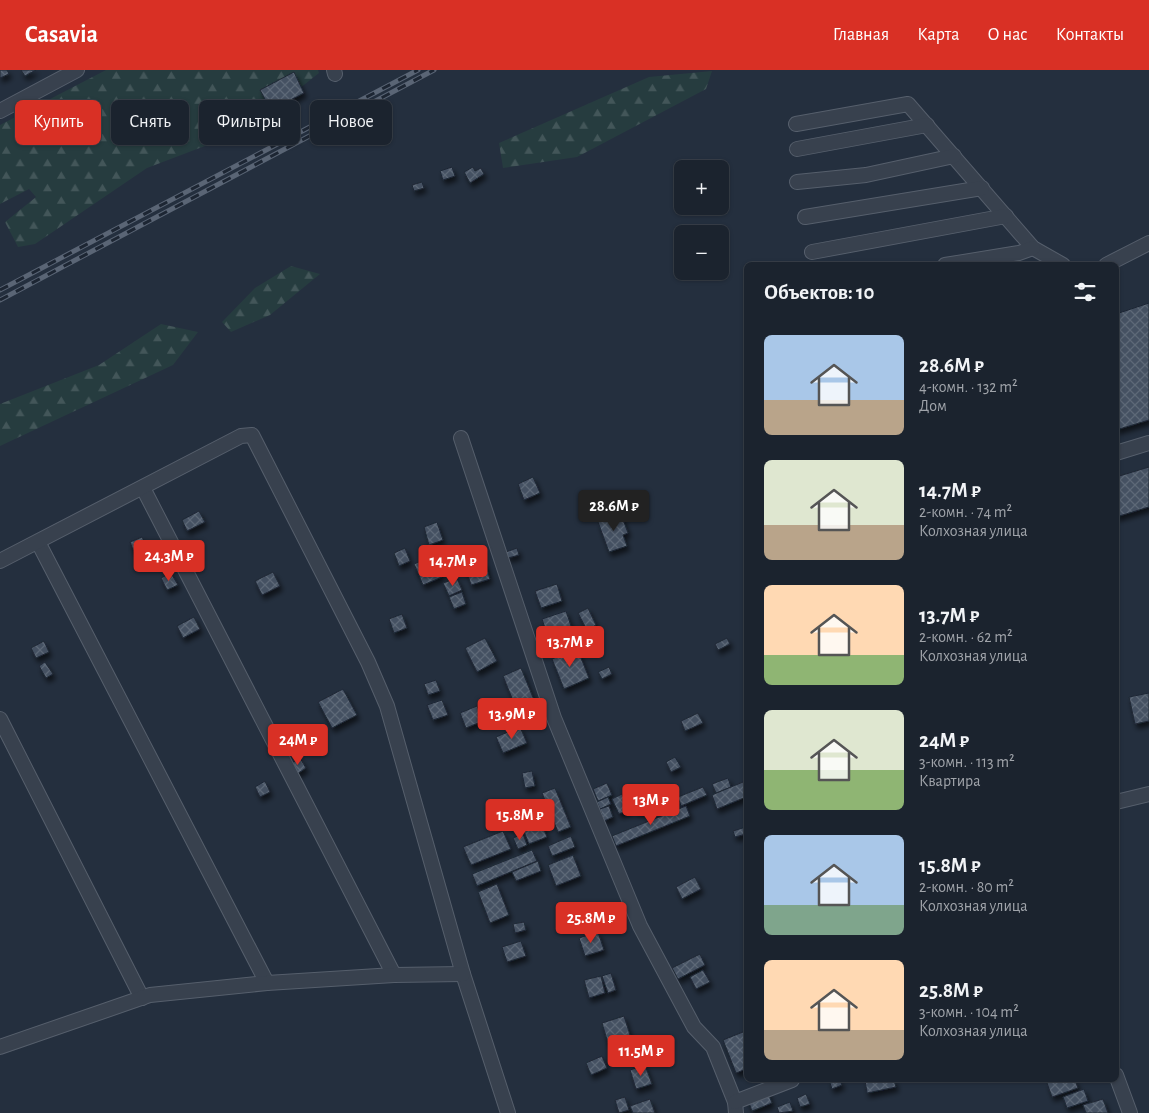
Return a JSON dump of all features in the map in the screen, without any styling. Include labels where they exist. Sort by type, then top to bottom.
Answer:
[{"type":"street","points":[[0,111],[78,70]]},
{"type":"street","points":[[796,124],[908,104],[1033,248],[1058,262]]},
{"type":"street","points":[[797,149],[927,125]]},
{"type":"street","points":[[797,182],[866,175],[954,156]]},
{"type":"street","points":[[805,217],[982,188]]},
{"type":"street","points":[[812,252],[1006,216]]},
{"type":"street","points":[[1112,262],[1149,243]]},
{"type":"street","points":[[964,262],[1019,253],[1033,248]]},
{"type":"street","points":[[0,561],[241,436],[252,435],[257,441],[387,706],[463,974],[508,1113]]},
{"type":"street","points":[[461,438],[554,718],[640,926],[694,1027],[713,1047],[736,1107],[788,1082]]},
{"type":"street","points":[[1119,452],[1149,443]]},
{"type":"street","points":[[143,488],[394,975]]},
{"type":"street","points":[[38,542],[267,983]]},
{"type":"street","points":[[0,719],[142,998]]},
{"type":"street","points":[[1119,801],[1149,794]]},
{"type":"street","points":[[0,1047],[142,998],[267,983],[394,975],[463,974]]},
{"type":"street","points":[[1119,1082],[1130,1113]]},
{"type":"green space","points":[[106,70],[318,70],[319,73],[285,100],[199,100],[199,145],[208,145],[147,168],[35,244],[18,247],[5,222],[36,197],[29,189],[0,204],[0,125],[15,117],[15,145],[101,145],[101,100],[48,100]]},
{"type":"green space","points":[[712,71],[706,89],[577,157],[503,168],[499,143],[649,77]]},
{"type":"green space","points":[[291,266],[320,274],[270,315],[231,332],[222,322],[255,288]]},
{"type":"green space","points":[[161,324],[198,332],[173,365],[0,446],[0,404],[99,365]]},
{"type":"building","points":[[0,70],[7,70],[9,74],[0,78]]},
{"type":"building","points":[[21,70],[36,70],[25,76]]},
{"type":"building","points":[[294,72],[304,93],[290,100],[266,100],[260,90]]},
{"type":"building","points":[[452,167],[455,176],[443,180],[440,171]]},
{"type":"building","points":[[473,167],[475,171],[481,168],[484,174],[470,183],[464,172]]},
{"type":"building","points":[[422,182],[424,188],[414,191],[412,185]]},
{"type":"building","points":[[1149,303],[1149,420],[1119,429],[1119,313]]},
{"type":"building","points":[[1149,467],[1149,507],[1119,516],[1119,476]]},
{"type":"building","points":[[533,477],[540,493],[524,500],[518,484]]},
{"type":"building","points":[[199,511],[205,522],[187,531],[182,520]]},
{"type":"building","points":[[621,514],[628,533],[623,535],[627,546],[609,552],[598,522]]},
{"type":"building","points":[[437,522],[443,540],[429,545],[424,527]]},
{"type":"building","points":[[142,537],[147,546],[134,552],[130,542]]},
{"type":"building","points":[[405,548],[410,561],[399,566],[394,553]]},
{"type":"building","points":[[517,548],[519,555],[508,558],[506,552]]},
{"type":"building","points":[[434,556],[442,577],[423,585],[414,564]]},
{"type":"building","points":[[485,563],[490,579],[471,585],[466,569]]},
{"type":"building","points":[[273,572],[280,586],[262,595],[255,581]]},
{"type":"building","points":[[171,573],[178,585],[167,590],[161,578]]},
{"type":"building","points":[[457,578],[462,590],[449,596],[443,583]]},
{"type":"building","points":[[557,584],[562,601],[541,608],[535,591]]},
{"type":"building","points":[[462,592],[466,604],[454,609],[449,597]]},
{"type":"building","points":[[588,608],[596,625],[587,630],[578,613]]},
{"type":"building","points":[[566,611],[574,635],[550,643],[542,619]]},
{"type":"building","points":[[402,614],[407,628],[394,633],[389,619]]},
{"type":"building","points":[[194,617],[200,629],[183,638],[177,626]]},
{"type":"building","points":[[485,638],[497,661],[477,672],[465,648]]},
{"type":"building","points":[[727,638],[730,644],[718,650],[715,644]]},
{"type":"building","points":[[44,641],[49,652],[36,658],[31,648]]},
{"type":"building","points":[[577,648],[589,678],[564,689],[552,659]]},
{"type":"building","points":[[45,662],[53,674],[46,678],[39,666]]},
{"type":"building","points":[[609,667],[612,674],[602,679],[598,672]]},
{"type":"building","points":[[521,668],[534,700],[516,708],[503,676]]},
{"type":"building","points":[[436,680],[440,691],[428,695],[424,684]]},
{"type":"building","points":[[343,689],[357,715],[332,728],[318,702]]},
{"type":"building","points":[[1149,693],[1149,721],[1135,724],[1129,697]]},
{"type":"building","points":[[442,700],[448,715],[433,720],[427,705]]},
{"type":"building","points":[[477,706],[483,721],[466,728],[460,713]]},
{"type":"building","points":[[698,713],[703,723],[685,731],[681,721]]},
{"type":"building","points":[[520,727],[527,743],[503,753],[496,737]]},
{"type":"building","points":[[675,757],[681,767],[671,772],[666,762]]},
{"type":"building","points":[[300,758],[306,768],[297,774],[290,764]]},
{"type":"building","points":[[532,771],[535,786],[525,788],[522,773]]},
{"type":"building","points":[[728,778],[731,787],[716,793],[712,784]]},
{"type":"building","points":[[265,781],[270,792],[260,797],[255,787]]},
{"type":"building","points":[[743,782],[744,798],[717,809],[712,795]]},
{"type":"building","points":[[607,783],[612,795],[598,801],[593,789]]},
{"type":"building","points":[[650,787],[657,804],[637,812],[630,795]]},
{"type":"building","points":[[703,787],[707,795],[681,806],[678,797]]},
{"type":"building","points":[[555,788],[571,827],[558,832],[542,793]]},
{"type":"building","points":[[622,794],[629,810],[619,814],[612,799]]},
{"type":"building","points":[[608,797],[611,804],[600,809],[597,802]]},
{"type":"building","points":[[609,806],[613,817],[604,821],[600,809]]},
{"type":"building","points":[[686,806],[690,816],[616,846],[612,836]]},
{"type":"building","points":[[496,807],[499,812],[502,811],[503,813],[490,819],[487,810]]},
{"type":"building","points":[[520,807],[525,819],[509,826],[504,814]]},
{"type":"building","points":[[541,822],[547,837],[529,844],[523,829]]},
{"type":"building","points":[[744,828],[744,835],[735,837],[733,831]]},
{"type":"building","points":[[503,831],[511,849],[471,865],[463,847]]},
{"type":"building","points":[[523,834],[527,845],[518,849],[513,838]]},
{"type":"building","points":[[571,836],[575,847],[552,856],[548,846]]},
{"type":"building","points":[[532,850],[537,861],[477,886],[472,874]]},
{"type":"building","points":[[573,855],[581,876],[556,886],[548,865]]},
{"type":"building","points":[[538,861],[541,871],[516,881],[512,872]]},
{"type":"building","points":[[695,877],[701,889],[682,899],[676,887]]},
{"type":"building","points":[[497,884],[509,915],[490,923],[478,892]]},
{"type":"building","points":[[524,922],[526,930],[515,933],[513,924]]},
{"type":"building","points":[[598,932],[604,950],[585,956],[579,938]]},
{"type":"building","points":[[521,941],[526,956],[507,962],[502,947]]},
{"type":"building","points":[[700,954],[705,965],[678,979],[672,968]]},
{"type":"building","points":[[703,970],[710,982],[696,989],[690,977]]},
{"type":"building","points":[[611,973],[616,990],[608,993],[602,976]]},
{"type":"building","points":[[601,976],[605,993],[589,998],[584,980]]},
{"type":"building","points":[[624,1016],[630,1035],[608,1043],[602,1023]]},
{"type":"building","points":[[743,1032],[744,1070],[736,1073],[723,1040]]},
{"type":"building","points":[[602,1056],[607,1068],[591,1075],[586,1063]]},
{"type":"building","points":[[645,1065],[652,1084],[636,1089],[630,1070]]},
{"type":"building","points":[[830,1082],[841,1082],[842,1085],[832,1089]]},
{"type":"building","points":[[865,1082],[895,1082],[896,1087],[867,1093]]},
{"type":"building","points":[[1076,1082],[1078,1088],[1052,1097],[1047,1083]]},
{"type":"building","points":[[765,1085],[772,1103],[752,1111],[745,1092]]},
{"type":"building","points":[[1084,1089],[1088,1101],[1067,1108],[1063,1097]]},
{"type":"building","points":[[806,1094],[810,1104],[800,1107],[797,1098]]},
{"type":"building","points":[[625,1097],[629,1110],[619,1113],[615,1100]]},
{"type":"building","points":[[650,1099],[655,1113],[633,1113],[630,1106]]},
{"type":"building","points":[[1103,1099],[1108,1113],[1086,1113],[1083,1105]]},
{"type":"building","points":[[790,1102],[793,1111],[779,1113],[777,1107]]},
{"type":"railway","points":[[0,290],[418,70]]},
{"type":"railway","points":[[0,300],[434,70]]}]
